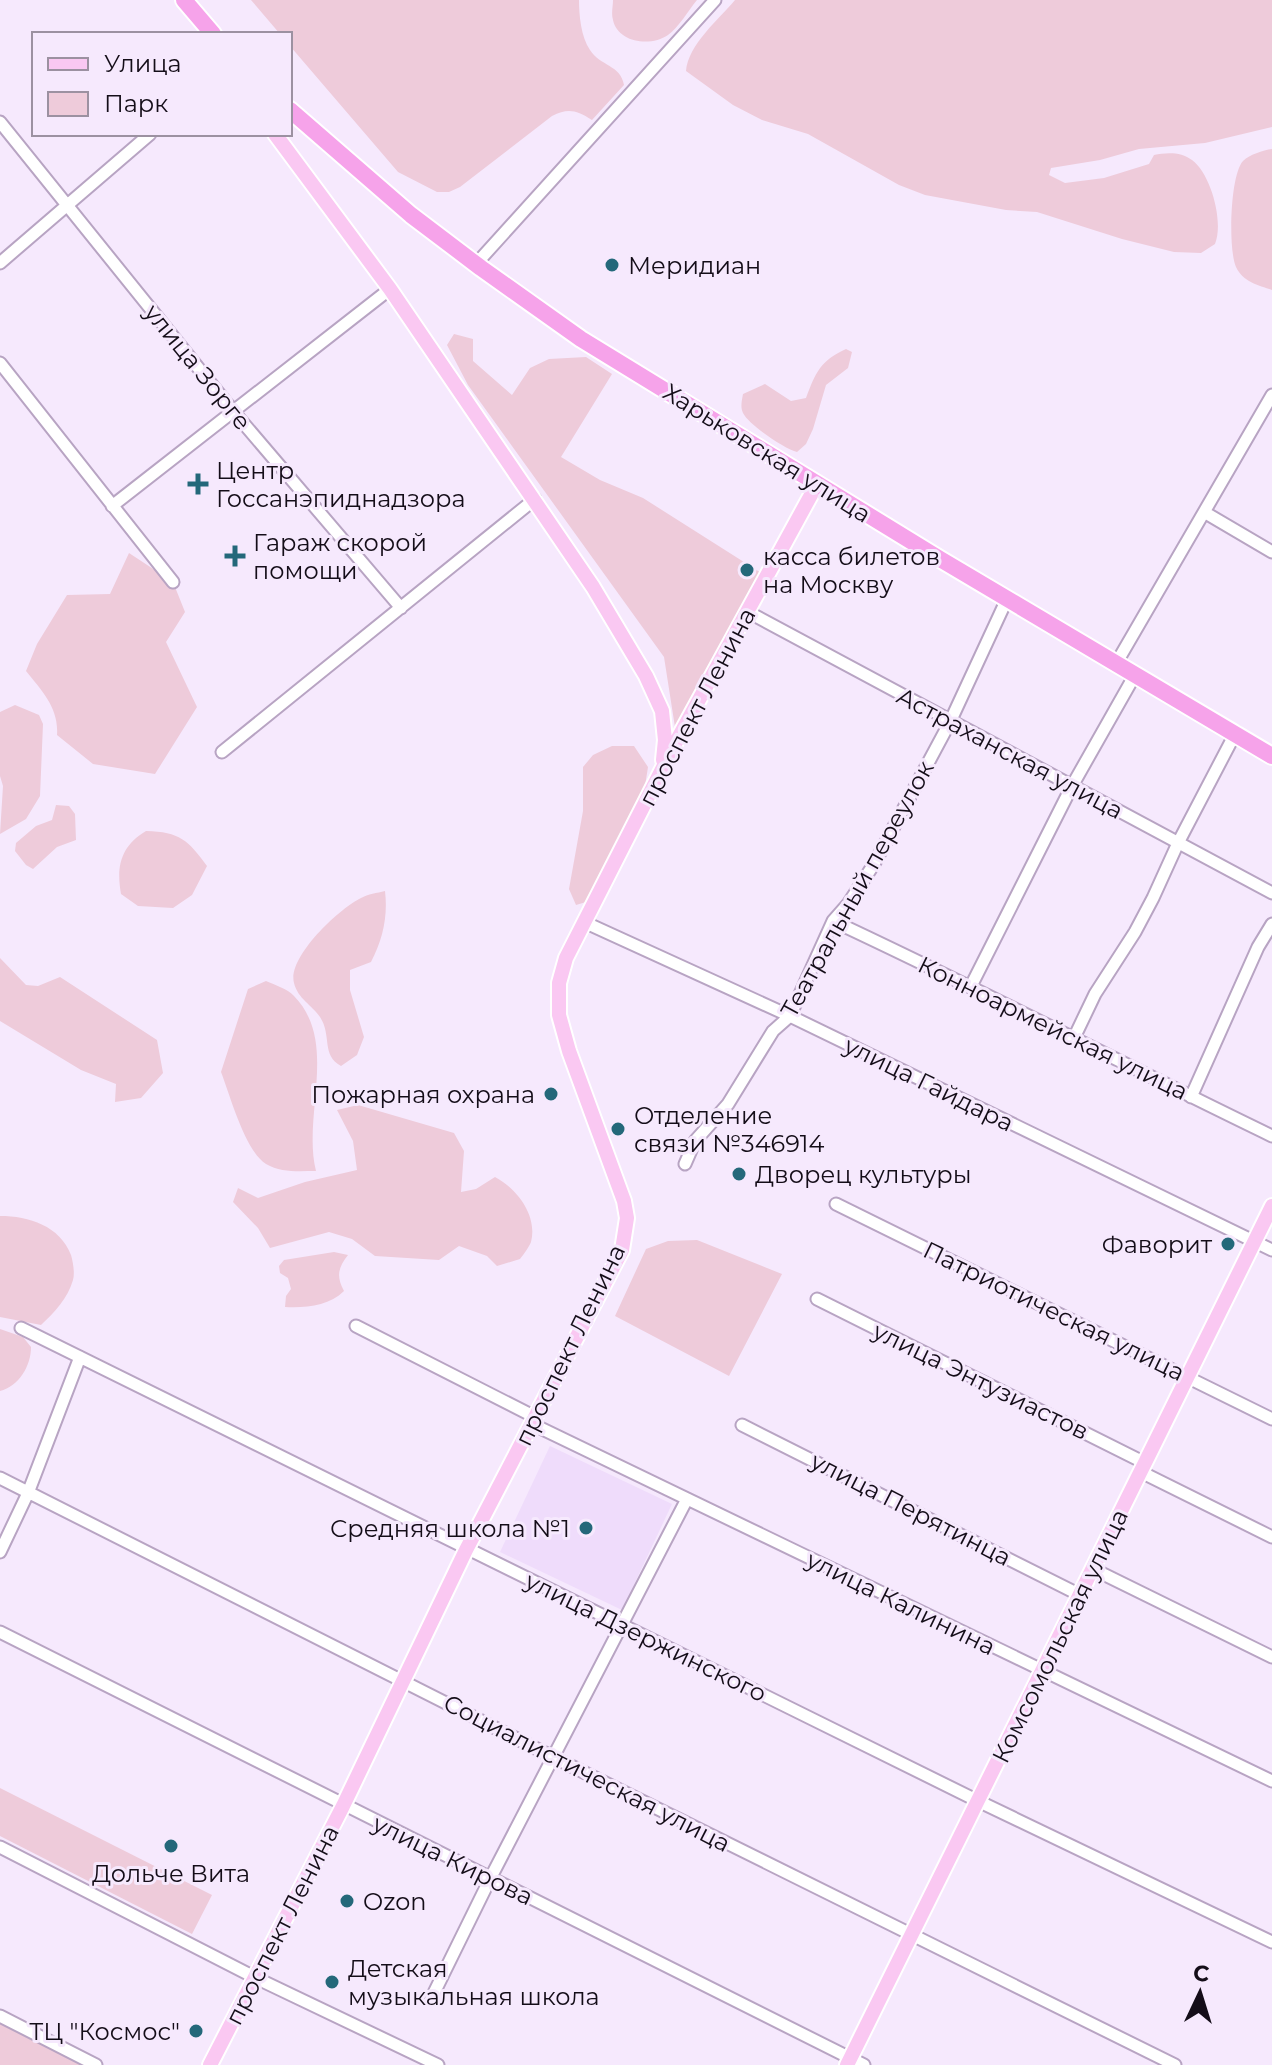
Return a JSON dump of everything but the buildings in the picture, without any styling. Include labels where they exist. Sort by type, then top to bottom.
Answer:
[{"type":"highway","points":[[184,0],[211,32]]},
{"type":"highway","name":"Харьковская улица","points":[[292,112],[411,215],[581,339],[1007,599],[1272,756]]},
{"type":"main road","points":[[276,136],[390,289],[593,587],[646,676],[662,711],[665,740],[661,772]]},
{"type":"main road","name":"проспект Ленина","points":[[210,2065],[343,1806],[466,1550],[622,1250],[627,1218],[613,1167],[569,1051],[559,1015],[559,983],[566,958],[661,772],[817,484]]},
{"type":"main road","name":"Комсомольская улица","points":[[854,2063],[912,1935],[1272,1206]]},
{"type":"street","points":[[476,264],[715,0]]},
{"type":"street","name":"улица Зорге","points":[[0,122],[233,411],[401,608]]},
{"type":"street","points":[[0,263],[148,136]]},
{"type":"street","points":[[112,506],[390,289]]},
{"type":"street","points":[[0,363],[173,582]]},
{"type":"street","points":[[1117,662],[1272,395]]},
{"type":"street","points":[[1261,414],[1272,421]]},
{"type":"street","points":[[222,752],[535,499]]},
{"type":"street","points":[[1204,512],[1272,552]]},
{"type":"street","name":"Театральный переулок","points":[[685,1164],[695,1141],[728,1104],[773,1031],[790,1016],[833,921],[874,864],[950,722],[1007,599]]},
{"type":"street","name":"Астраханская улица","points":[[748,612],[1272,893]]},
{"type":"street","points":[[971,986],[1072,786],[1136,673]]},
{"type":"street","points":[[1073,1040],[1095,994],[1153,898],[1236,732]]},
{"type":"street","name":"Конноармейская улица","points":[[833,921],[1272,1136]]},
{"type":"street","name":"улица Гайдара","points":[[584,922],[790,1016],[1272,1250]]},
{"type":"street","points":[[1191,1097],[1258,947],[1272,924]]},
{"type":"street","name":"Патриотическая улица","points":[[836,1204],[1272,1419]]},
{"type":"street","name":"улица Энтузиастов","points":[[817,1299],[1272,1537]]},
{"type":"street","name":"улица Калинина","points":[[356,1326],[687,1499],[1272,1781]]},
{"type":"street","name":"улица Дзержинского","points":[[21,1328],[466,1550],[1272,1942]]},
{"type":"street","points":[[0,1552],[28,1493],[80,1357]]},
{"type":"street","name":"улица Перятинца","points":[[742,1425],[1080,1595]]},
{"type":"street","name":"Социалистическая улица","points":[[0,1478],[553,1757],[1175,2065]]},
{"type":"street","points":[[431,1999],[687,1499]]},
{"type":"street","points":[[1093,1569],[1272,1657]]},
{"type":"street","name":"улица Кирова","points":[[0,1632],[343,1806],[491,1877],[854,2063]]},
{"type":"street","points":[[0,1847],[418,2061],[438,2065]]},
{"type":"street","points":[[0,2016],[96,2065]]},
{"type":"shaded area","name":"Средняя школа №1","points":[[550,1446],[672,1504],[622,1610],[500,1552]]},
{"type":"green space","points":[[251,0],[579,0],[581,26],[587,45],[594,55],[619,73],[624,85],[592,120],[572,111],[552,116],[460,187],[449,192],[437,192],[398,172],[292,48],[292,32],[278,32]]},
{"type":"green space","points":[[613,0],[697,0],[668,35],[644,42],[628,38],[616,28],[612,18]]},
{"type":"green space","points":[[735,0],[1272,0],[1272,127],[1205,143],[1139,149],[1100,160],[1051,168],[1049,175],[1065,183],[1104,178],[1149,164],[1154,155],[1174,153],[1188,157],[1205,176],[1217,211],[1215,244],[1201,253],[1174,252],[1122,239],[1037,212],[1006,210],[925,195],[899,185],[808,134],[762,120],[733,105],[686,71],[698,42]]},
{"type":"green space","points":[[1272,149],[1272,290],[1251,282],[1239,272],[1233,258],[1231,229],[1235,181],[1243,161]]},
{"type":"green space","points":[[454,334],[473,339],[473,361],[512,395],[530,368],[549,359],[586,357],[612,374],[561,457],[600,480],[643,498],[766,576],[677,740],[664,657],[468,385],[447,345]]},
{"type":"green space","points":[[846,349],[852,352],[848,368],[826,385],[813,429],[806,444],[797,452],[768,436],[743,413],[743,394],[765,384],[791,401],[806,398],[820,368]]},
{"type":"green space","points":[[129,553],[173,582],[185,612],[166,642],[197,707],[155,774],[93,764],[57,735],[52,708],[26,671],[37,644],[67,595],[110,594]]},
{"type":"green space","points":[[15,705],[39,715],[43,724],[40,796],[26,819],[0,834],[3,786],[0,776],[0,712]]},
{"type":"green space","points":[[612,746],[634,746],[648,767],[645,786],[586,902],[576,905],[569,889],[583,811],[583,767],[593,755]]},
{"type":"green space","points":[[56,805],[69,806],[75,814],[76,840],[57,847],[33,869],[15,851],[16,843],[36,826],[52,820]]},
{"type":"green space","points":[[146,831],[167,833],[182,839],[207,866],[192,895],[173,908],[138,906],[121,894],[119,874],[122,858],[131,843]]},
{"type":"green space","points":[[385,891],[385,918],[375,953],[371,962],[350,970],[350,990],[364,1037],[357,1055],[341,1066],[331,1056],[320,1017],[296,989],[294,972],[307,947],[329,922],[361,898]]},
{"type":"green space","points":[[0,958],[26,985],[38,986],[60,977],[157,1040],[163,1073],[141,1098],[115,1102],[116,1084],[81,1070],[0,1021]]},
{"type":"green space","points":[[266,981],[294,996],[307,1014],[314,1035],[317,1080],[313,1150],[316,1171],[278,1169],[258,1157],[245,1135],[221,1072],[248,989]]},
{"type":"green space","points":[[358,1105],[454,1133],[464,1151],[461,1192],[476,1189],[495,1177],[524,1204],[532,1232],[531,1242],[520,1259],[497,1266],[487,1256],[459,1246],[439,1260],[375,1256],[352,1239],[329,1232],[270,1248],[258,1228],[233,1202],[238,1188],[258,1198],[305,1182],[357,1170],[353,1141],[337,1110]]},
{"type":"green space","points":[[0,1216],[22,1218],[42,1225],[59,1237],[71,1255],[74,1274],[71,1287],[60,1305],[41,1325],[0,1317]]},
{"type":"green space","points":[[697,1240],[782,1274],[729,1376],[615,1316],[646,1249],[668,1241]]},
{"type":"green space","points":[[334,1252],[348,1255],[339,1272],[344,1291],[317,1305],[285,1307],[286,1296],[291,1289],[288,1278],[280,1273],[279,1266],[284,1260]]},
{"type":"green space","points":[[0,1329],[23,1337],[31,1347],[23,1374],[13,1385],[0,1391]]},
{"type":"green space","points":[[0,1788],[212,1895],[192,1934],[0,1836]]},
{"type":"green space","points":[[0,2021],[94,2065],[0,2065]]},
{"type":"place","name":"Меридиан","points":[[612,265]]},
{"type":"place","name":"Центр Госсанэпиднадзора","points":[[198,484]]},
{"type":"place","name":"Гараж скорой помощи","points":[[235,556]]},
{"type":"place","name":"касса билетов на Москву","points":[[747,570]]},
{"type":"place","name":"Пожарная охрана","points":[[551,1094]]},
{"type":"place","name":"Отделение связи №346914","points":[[618,1129]]},
{"type":"place","name":"Дворец культуры","points":[[739,1174]]},
{"type":"place","name":"Фаворит","points":[[1228,1244]]},
{"type":"place","name":"Средняя школа №1","points":[[586,1528]]},
{"type":"place","name":"Дольче Вита","points":[[171,1846]]},
{"type":"place","name":"Ozon","points":[[347,1901]]},
{"type":"place","name":"Детская музыкальная школа","points":[[332,1982]]},
{"type":"place","name":"ТЦ \"Космос\"","points":[[196,2031]]}]
